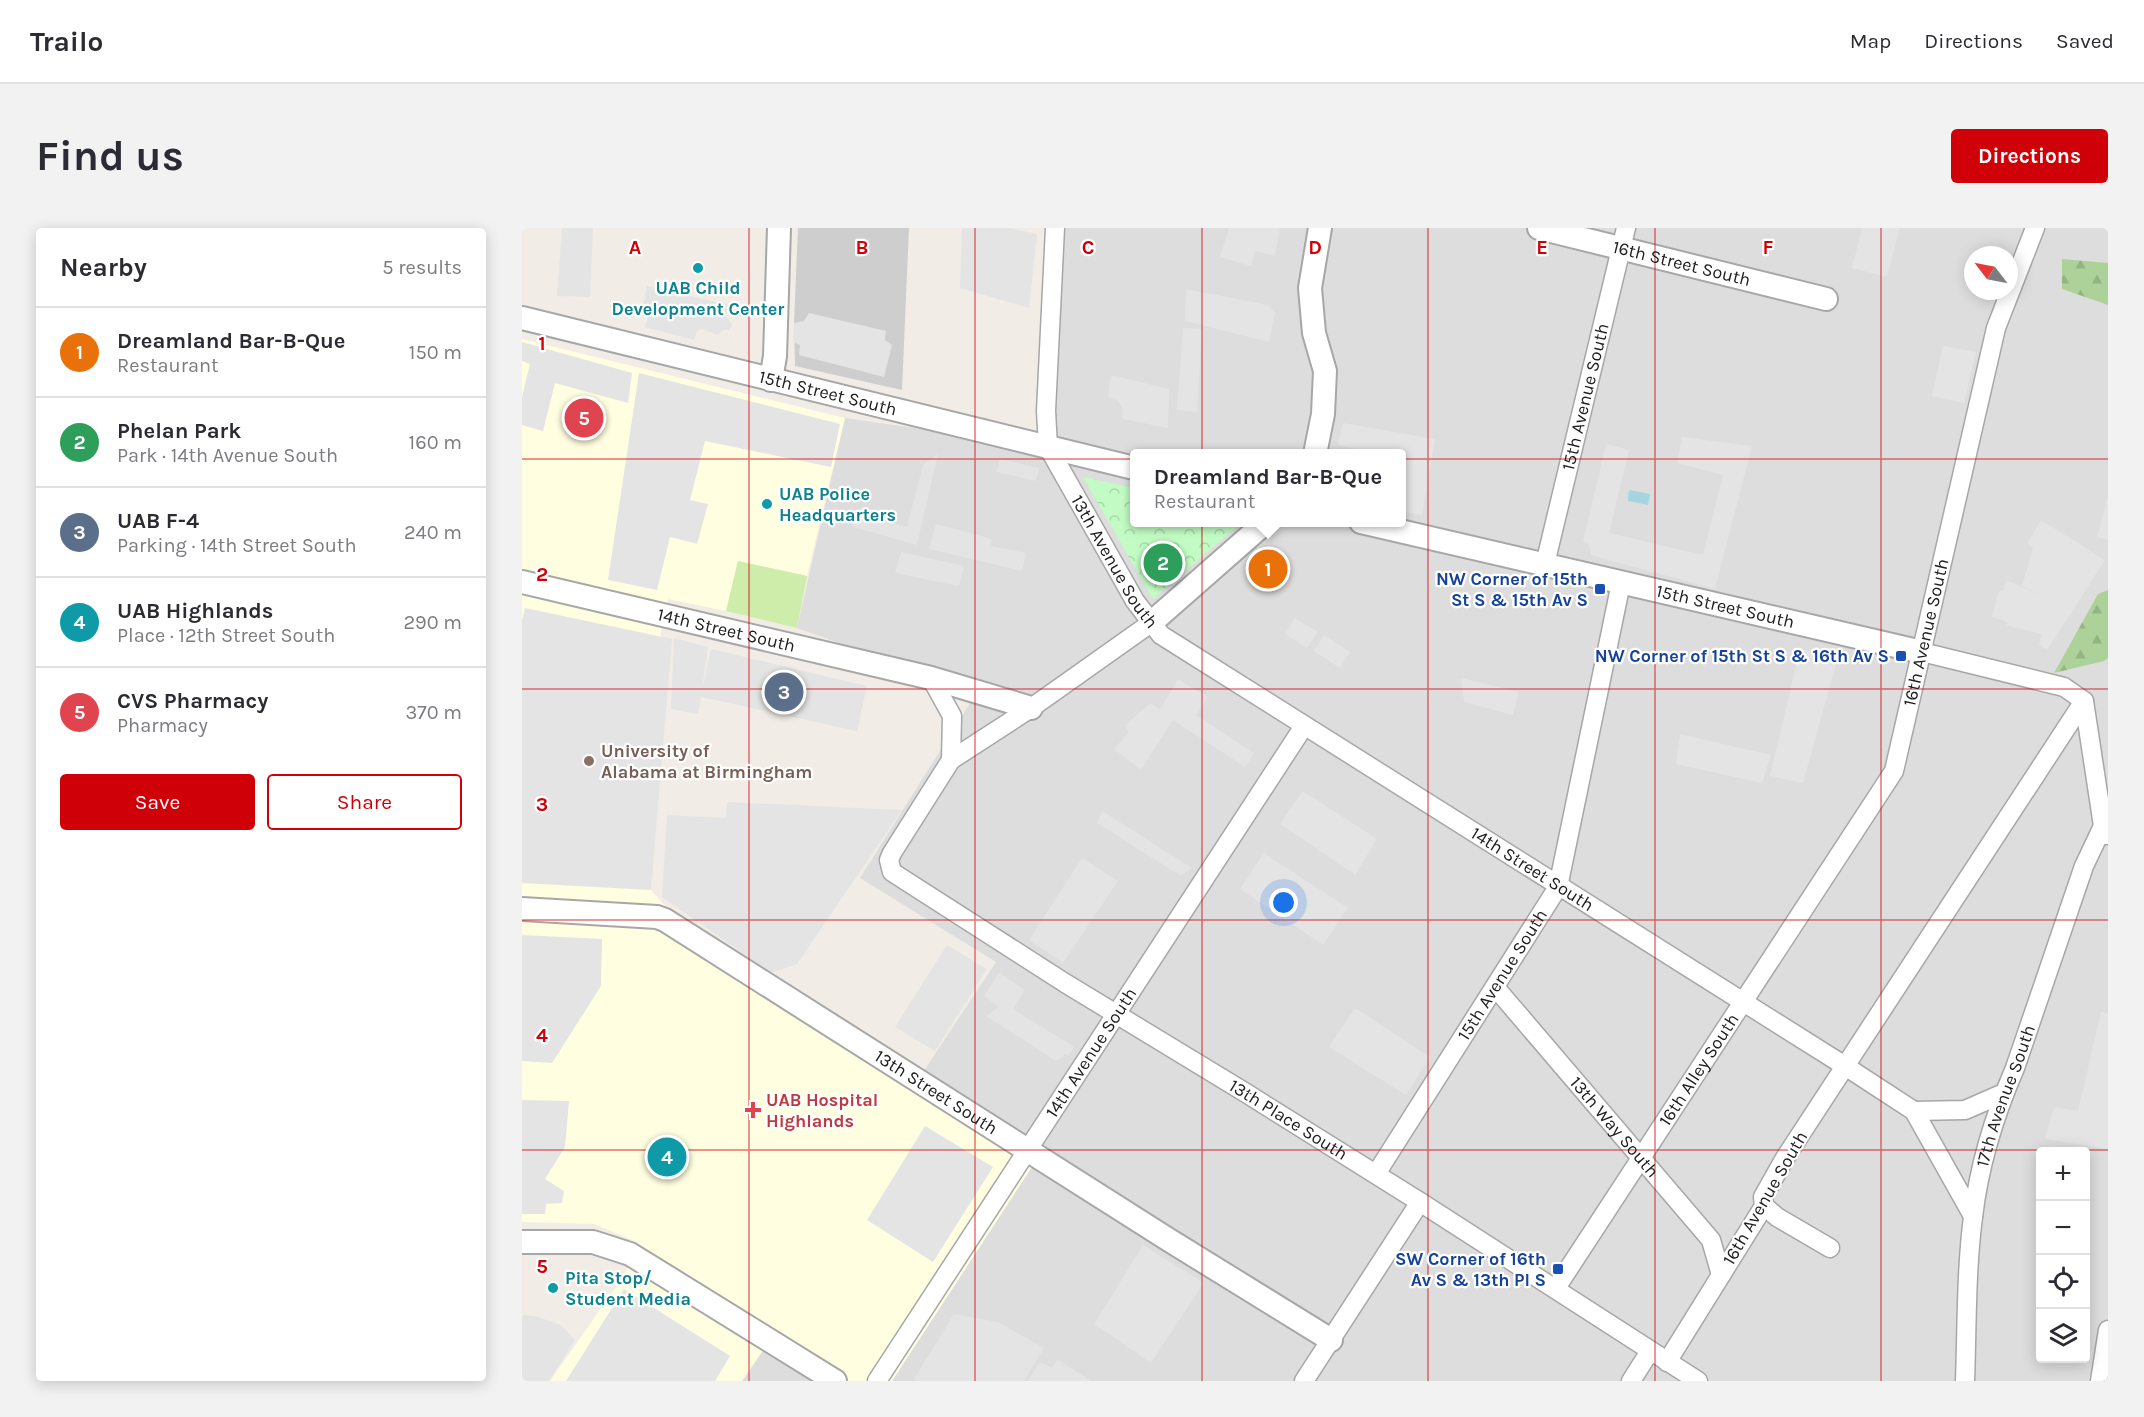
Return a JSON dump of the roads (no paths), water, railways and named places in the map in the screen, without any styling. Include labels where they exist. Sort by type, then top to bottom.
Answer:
[{"type":"street","points":[[771,380],[775,357],[779,228]]},
{"type":"street","name":"13th Avenue South","points":[[892,853],[951,760],[1031,708],[1151,623],[1135,601],[1048,447],[1046,411],[1055,228]]},
{"type":"street","points":[[1316,449],[1323,414],[1325,371],[1314,333],[1310,288],[1320,228]]},
{"type":"street","name":"16th Street South","points":[[1539,228],[1624,238],[1826,300]]},
{"type":"street","name":"16th Avenue South","points":[[1742,1002],[1894,771],[1996,328],[2035,228]]},
{"type":"street","name":"15th Avenue South","points":[[1545,564],[1624,238]]},
{"type":"street","name":"15th Street South","points":[[522,318],[1130,467]]},
{"type":"street","points":[[1151,623],[1260,527]]},
{"type":"street","name":"15th Street South","points":[[1383,527],[2064,687],[2084,701]]},
{"type":"street","name":"14th Street South","points":[[522,582],[931,678],[1031,708]]},
{"type":"street","name":"15th Avenue South","points":[[1376,1174],[1558,887],[1621,583]]},
{"type":"street","name":"14th Street South","points":[[1151,623],[1161,635],[1914,1111],[1973,1216]]},
{"type":"street","points":[[931,678],[952,716],[951,760]]},
{"type":"street","points":[[2084,701],[2106,831]]},
{"type":"street","points":[[1845,1066],[2084,701]]},
{"type":"street","name":"14th Avenue South","points":[[877,1381],[1304,726]]},
{"type":"street","name":"17th Avenue South","points":[[1965,1381],[1973,1216],[1981,1173],[2004,1093],[2015,1068],[2084,866],[2106,831]]},
{"type":"street","name":"13th Place South","points":[[892,853],[891,872],[897,877],[1376,1174],[1698,1381]]},
{"type":"street","name":"13th Street South","points":[[522,909],[657,917],[665,920],[1331,1340]]},
{"type":"street","name":"13th Way South","points":[[1495,987],[1711,1240],[1721,1275]]},
{"type":"street","name":"16th Alley South","points":[[1556,1288],[1742,1002]]},
{"type":"street","name":"16th Avenue South","points":[[1667,1362],[1764,1206],[1763,1197],[1780,1168],[1845,1066]]},
{"type":"street","points":[[1914,1111],[1965,1110],[2004,1093]]},
{"type":"street","points":[[1304,1381],[1420,1202]]},
{"type":"street","points":[[1764,1206],[1777,1217],[1830,1248]]},
{"type":"street","points":[[522,1242],[593,1242],[630,1254],[835,1381]]},
{"type":"street","points":[[2100,1381],[2108,1330]]},
{"type":"street","points":[[1631,1381],[1650,1351]]},
{"type":"water","points":[[1630,490],[1650,494],[1648,505],[1628,501]]},
{"type":"place","name":"UAB Child Development Center","points":[[698,268]]},
{"type":"place","name":"CVS Pharmacy","points":[[584,418]]},
{"type":"place","name":"UAB Police Headquarters","points":[[767,504]]},
{"type":"place","name":"Phelan Park","points":[[1163,563]]},
{"type":"place","name":"Dreamland Bar-B-Que","points":[[1268,569]]},
{"type":"place","name":"NW Corner of 15th St S & 15th Av S","points":[[1600,589]]},
{"type":"place","name":"NW Corner of 15th St S & 16th Av S","points":[[1901,656]]},
{"type":"place","name":"UAB F-4","points":[[784,692]]},
{"type":"place","name":"University of Alabama at Birmingham","points":[[589,761]]},
{"type":"place","name":"UAB Hospital Highlands","points":[[753,1110]]},
{"type":"place","name":"UAB Highlands","points":[[667,1157]]},
{"type":"place","name":"SW Corner of 16th Av S & 13th Pl S","points":[[1558,1269]]},
{"type":"place","name":"Pita Stop/ Student Media","points":[[553,1288]]}]
